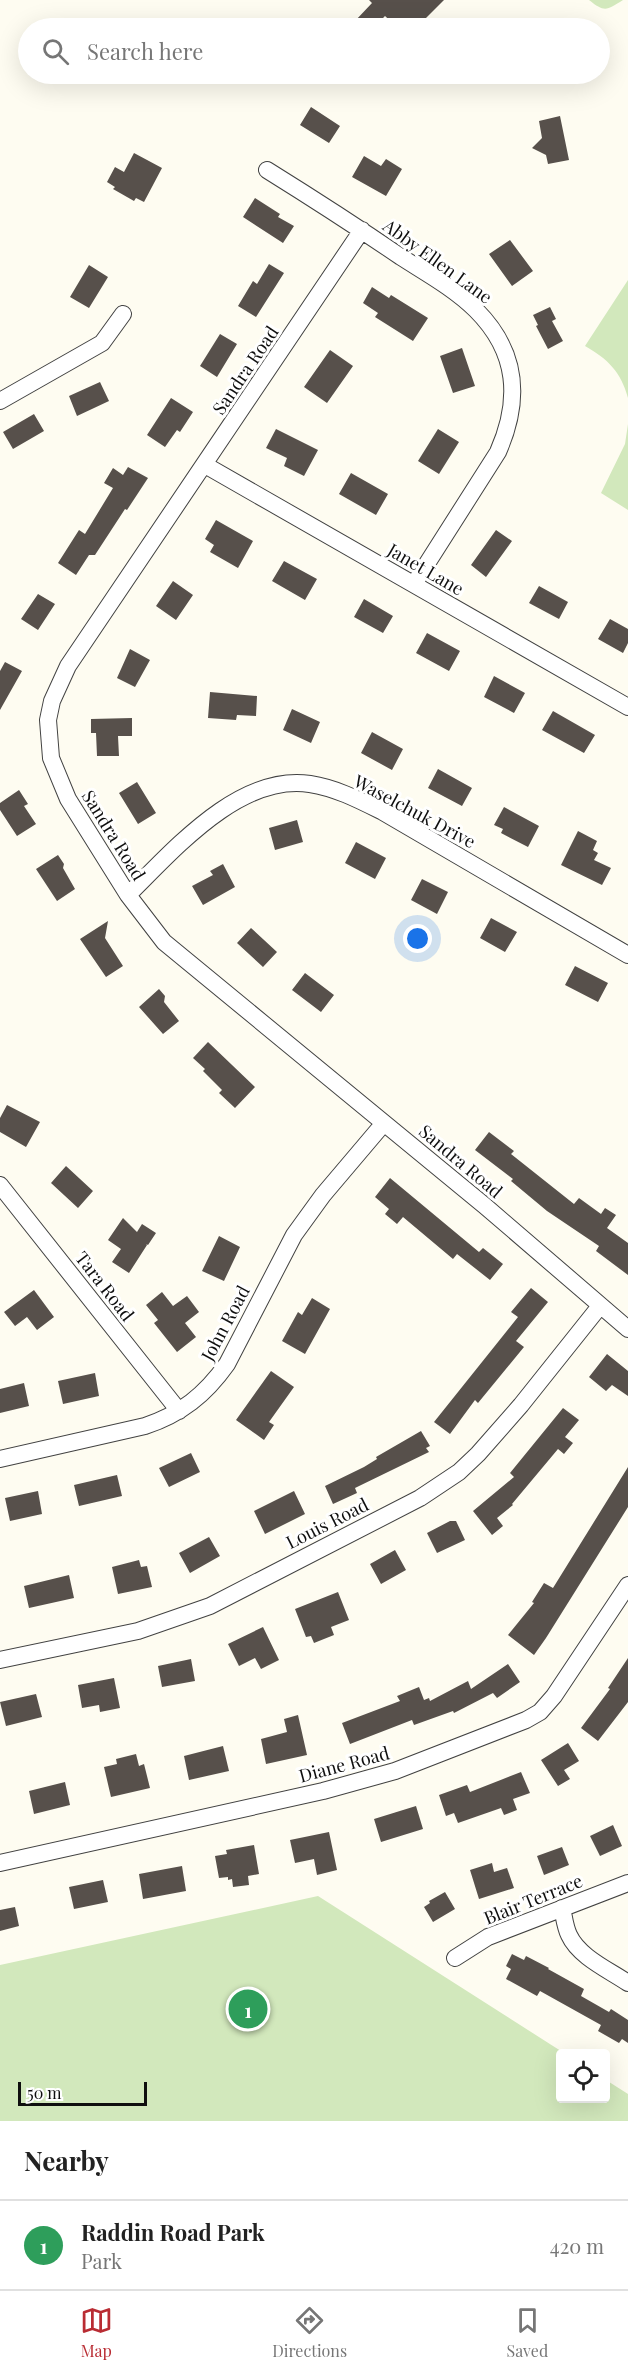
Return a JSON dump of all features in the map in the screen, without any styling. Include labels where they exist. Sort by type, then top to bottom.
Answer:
[{"type":"street","name":"Abby Ellen Lane","points":[[267,170],[362,230],[475,308],[498,337],[510,371],[513,393],[513,412],[508,431],[498,452],[414,585]]},
{"type":"street","name":"Sandra Road","points":[[362,230],[68,666],[52,701],[48,720],[51,758],[59,781],[128,895],[164,942],[485,1206],[628,1329]]},
{"type":"street","points":[[0,401],[102,343],[123,314]]},
{"type":"street","name":"Janet Lane","points":[[205,465],[628,707]]},
{"type":"street","name":"Waselchuk Drive","points":[[128,895],[195,830],[228,806],[250,794],[271,787],[307,784],[348,795],[383,812],[628,955]]},
{"type":"street","name":"John Road","points":[[0,1459],[127,1431],[163,1420],[199,1398],[214,1383],[227,1364],[294,1235],[323,1195],[384,1123]]},
{"type":"street","name":"Tara Road","points":[[0,1185],[179,1411]]},
{"type":"street","name":"Louis Road","points":[[0,1660],[138,1631],[210,1606],[420,1498],[459,1472],[478,1454],[515,1412],[600,1306]]},
{"type":"street","name":"Diane Road","points":[[0,1863],[324,1791],[395,1771],[504,1731],[540,1712],[554,1696],[628,1585]]},
{"type":"street","name":"Blair Terrace","points":[[455,1958],[488,1937],[628,1883]]},
{"type":"street","points":[[562,1908],[573,1943],[628,1983]]},
{"type":"green space","points":[[589,0],[623,0],[606,9]]},
{"type":"green space","points":[[628,280],[628,398],[622,381],[612,367],[585,346]]},
{"type":"green space","points":[[628,424],[628,510],[601,493],[625,444]]},
{"type":"green space","points":[[318,1896],[558,2049],[556,2103],[610,2103],[610,2083],[628,2094],[628,2121],[0,2121],[0,1965]]},
{"type":"building","points":[[369,0],[444,0],[426,18],[387,18],[385,16],[383,18],[358,18],[372,3]]},
{"type":"building","points":[[311,107],[340,126],[329,143],[300,125]]},
{"type":"building","points":[[560,116],[569,160],[548,164],[546,155],[532,148],[542,138],[539,121]]},
{"type":"building","points":[[134,153],[162,168],[144,202],[136,198],[134,201],[113,189],[115,187],[107,182],[115,167],[124,172]]},
{"type":"building","points":[[364,156],[381,166],[386,159],[402,169],[386,196],[352,177]]},
{"type":"building","points":[[255,198],[280,214],[278,217],[294,226],[283,243],[243,217]]},
{"type":"building","points":[[510,240],[533,271],[512,286],[489,254]]},
{"type":"building","points":[[269,264],[284,273],[256,317],[238,306],[253,281],[257,284]]},
{"type":"building","points":[[89,265],[108,277],[89,308],[70,297]]},
{"type":"building","points":[[372,287],[389,298],[391,295],[428,318],[413,341],[375,317],[378,313],[363,303]]},
{"type":"building","points":[[550,307],[556,319],[552,321],[563,341],[548,349],[533,315]]},
{"type":"building","points":[[220,334],[237,344],[217,377],[200,366]]},
{"type":"building","points":[[462,348],[475,386],[453,393],[440,356]]},
{"type":"building","points":[[330,350],[353,366],[327,403],[304,387]]},
{"type":"building","points":[[100,382],[109,401],[77,416],[69,396]]},
{"type":"building","points":[[171,398],[193,412],[180,432],[177,430],[165,447],[147,435]]},
{"type":"building","points":[[34,414],[44,431],[13,449],[3,432]]},
{"type":"building","points":[[276,429],[318,450],[304,476],[284,466],[287,458],[266,448]]},
{"type":"building","points":[[438,429],[459,442],[439,474],[418,461]]},
{"type":"building","points":[[128,467],[148,478],[95,555],[89,555],[76,575],[58,563],[79,530],[85,534],[113,488],[104,483],[113,468],[123,475]]},
{"type":"building","points":[[351,473],[388,494],[376,515],[339,494]]},
{"type":"building","points":[[216,520],[253,541],[238,568],[210,552],[214,545],[205,539]]},
{"type":"building","points":[[496,530],[512,541],[486,577],[471,565]]},
{"type":"building","points":[[284,561],[317,579],[305,600],[272,581]]},
{"type":"building","points":[[173,581],[193,595],[176,620],[156,606]]},
{"type":"building","points":[[539,586],[568,602],[559,619],[529,603]]},
{"type":"building","points":[[38,594],[55,604],[38,630],[21,619]]},
{"type":"building","points":[[364,599],[393,616],[383,633],[354,617]]},
{"type":"building","points":[[610,619],[628,629],[628,643],[623,653],[598,639]]},
{"type":"building","points":[[427,633],[460,651],[449,671],[416,653]]},
{"type":"building","points":[[130,649],[150,660],[135,687],[117,678]]},
{"type":"building","points":[[5,662],[22,671],[0,710],[0,671]]},
{"type":"building","points":[[494,676],[525,693],[514,713],[484,697]]},
{"type":"building","points":[[210,692],[257,696],[256,716],[237,715],[236,720],[208,718]]},
{"type":"building","points":[[292,709],[320,722],[311,743],[283,730]]},
{"type":"building","points":[[553,711],[595,735],[584,753],[542,730]]},
{"type":"building","points":[[132,718],[132,736],[118,736],[119,756],[97,756],[96,733],[91,733],[91,719]]},
{"type":"building","points":[[372,732],[403,749],[392,770],[361,753]]},
{"type":"building","points":[[438,769],[472,788],[462,806],[428,788]]},
{"type":"building","points":[[137,782],[156,813],[138,824],[119,793]]},
{"type":"building","points":[[19,790],[28,804],[24,806],[36,824],[17,836],[0,810],[0,803]]},
{"type":"building","points":[[504,807],[539,826],[528,847],[501,833],[503,829],[494,825]]},
{"type":"building","points":[[297,820],[303,842],[275,850],[269,828]]},
{"type":"building","points":[[578,831],[597,841],[593,850],[598,853],[594,860],[611,868],[602,885],[561,865]]},
{"type":"building","points":[[356,842],[386,858],[375,879],[345,863]]},
{"type":"building","points":[[58,855],[75,889],[57,901],[36,869]]},
{"type":"building","points":[[223,864],[235,887],[203,905],[192,886],[213,875],[210,871]]},
{"type":"building","points":[[422,879],[448,892],[437,914],[411,900]]},
{"type":"building","points":[[491,918],[517,932],[505,952],[480,938]]},
{"type":"building","points":[[108,921],[105,938],[123,966],[106,977],[80,939]]},
{"type":"building","points":[[251,928],[277,952],[263,967],[237,943]]},
{"type":"building","points":[[575,966],[608,983],[598,1002],[565,985]]},
{"type":"building","points":[[305,973],[334,995],[321,1012],[292,990]]},
{"type":"building","points":[[159,989],[165,996],[164,1002],[179,1021],[163,1034],[139,1007]]},
{"type":"building","points":[[208,1042],[255,1087],[235,1108],[219,1093],[222,1090],[193,1058]]},
{"type":"building","points":[[7,1105],[40,1122],[26,1147],[0,1132],[0,1118]]},
{"type":"building","points":[[489,1132],[514,1151],[511,1154],[574,1204],[579,1198],[601,1214],[605,1208],[616,1215],[607,1228],[628,1243],[628,1275],[596,1251],[599,1246],[547,1211],[511,1181],[513,1179],[475,1150]]},
{"type":"building","points":[[66,1166],[93,1191],[78,1208],[51,1183]]},
{"type":"building","points":[[390,1178],[479,1252],[483,1248],[503,1264],[490,1280],[457,1254],[453,1259],[403,1217],[397,1224],[385,1214],[389,1209],[375,1197]]},
{"type":"building","points":[[123,1218],[137,1232],[142,1224],[156,1233],[148,1245],[146,1244],[129,1273],[112,1262],[121,1249],[108,1240]]},
{"type":"building","points":[[219,1236],[240,1247],[224,1281],[202,1271]]},
{"type":"building","points":[[531,1288],[548,1302],[516,1341],[524,1347],[478,1403],[475,1400],[450,1434],[434,1422],[518,1317],[511,1312]]},
{"type":"building","points":[[34,1290],[54,1317],[37,1330],[27,1317],[15,1326],[4,1312]]},
{"type":"building","points":[[162,1292],[173,1306],[187,1296],[199,1312],[185,1323],[196,1337],[177,1352],[154,1323],[158,1320],[146,1305]]},
{"type":"building","points":[[312,1298],[330,1309],[305,1354],[282,1341],[298,1312],[302,1315]]},
{"type":"building","points":[[607,1354],[628,1371],[628,1396],[612,1385],[606,1391],[589,1377]]},
{"type":"building","points":[[271,1371],[294,1387],[269,1422],[274,1425],[264,1440],[236,1420]]},
{"type":"building","points":[[95,1373],[99,1396],[63,1404],[58,1381]]},
{"type":"building","points":[[24,1383],[29,1406],[0,1413],[0,1389]]},
{"type":"building","points":[[563,1408],[579,1420],[565,1437],[573,1443],[564,1454],[558,1449],[513,1505],[497,1518],[503,1526],[492,1535],[473,1511],[514,1477],[510,1473]]},
{"type":"building","points":[[421,1431],[430,1446],[426,1448],[429,1452],[355,1488],[357,1493],[333,1504],[325,1486],[364,1467],[377,1459],[376,1457]]},
{"type":"building","points":[[191,1453],[200,1472],[169,1487],[159,1468]]},
{"type":"building","points":[[628,1467],[628,1507],[534,1655],[508,1635],[534,1603],[532,1602],[544,1583],[553,1588]]},
{"type":"building","points":[[117,1475],[122,1496],[79,1506],[74,1485]]},
{"type":"building","points":[[38,1491],[42,1514],[10,1521],[5,1498]]},
{"type":"building","points":[[294,1491],[305,1514],[265,1534],[254,1511]]},
{"type":"building","points":[[450,1521],[456,1521],[465,1540],[437,1553],[427,1533]]},
{"type":"building","points":[[209,1537],[220,1556],[190,1573],[179,1553]]},
{"type":"building","points":[[395,1550],[406,1570],[381,1584],[370,1564]]},
{"type":"building","points":[[139,1560],[141,1567],[147,1566],[152,1587],[118,1594],[112,1567]]},
{"type":"building","points":[[69,1575],[74,1598],[29,1608],[24,1586]]},
{"type":"building","points":[[338,1592],[349,1620],[331,1627],[334,1635],[314,1643],[311,1636],[306,1637],[295,1609]]},
{"type":"building","points":[[263,1627],[279,1660],[261,1669],[255,1658],[239,1666],[228,1644]]},
{"type":"building","points":[[628,1658],[628,1702],[598,1741],[581,1728],[610,1689],[608,1688]]},
{"type":"building","points":[[191,1659],[195,1681],[162,1687],[158,1666]]},
{"type":"building","points":[[508,1664],[520,1682],[497,1698],[493,1693],[454,1713],[453,1711],[414,1725],[412,1720],[350,1744],[342,1723],[400,1701],[397,1696],[419,1687],[424,1700],[429,1698],[430,1701],[468,1681],[471,1689]]},
{"type":"building","points":[[114,1678],[120,1708],[100,1712],[99,1705],[82,1708],[78,1685]]},
{"type":"building","points":[[36,1694],[42,1717],[6,1726],[0,1702]]},
{"type":"building","points":[[298,1715],[307,1755],[266,1764],[261,1739],[287,1732],[284,1719]]},
{"type":"building","points":[[568,1743],[579,1761],[564,1770],[570,1779],[558,1786],[541,1760]]},
{"type":"building","points":[[223,1746],[229,1771],[189,1780],[184,1756]]},
{"type":"building","points":[[136,1754],[139,1766],[144,1764],[150,1788],[111,1797],[104,1767],[117,1764],[116,1759]]},
{"type":"building","points":[[521,1772],[530,1793],[513,1799],[517,1810],[504,1815],[501,1808],[458,1823],[454,1813],[446,1816],[439,1795],[467,1785],[470,1792]]},
{"type":"building","points":[[65,1782],[70,1805],[34,1814],[29,1791]]},
{"type":"building","points":[[416,1806],[423,1829],[381,1842],[374,1819]]},
{"type":"building","points":[[613,1825],[622,1846],[600,1856],[590,1836]]},
{"type":"building","points":[[329,1832],[337,1870],[317,1875],[314,1859],[295,1863],[290,1840]]},
{"type":"building","points":[[254,1845],[259,1874],[248,1876],[249,1885],[233,1887],[232,1879],[219,1878],[215,1856],[227,1854],[226,1850]]},
{"type":"building","points":[[562,1847],[569,1865],[544,1875],[537,1856]]},
{"type":"building","points":[[492,1863],[494,1872],[507,1868],[514,1888],[479,1899],[470,1870]]},
{"type":"building","points":[[182,1866],[186,1891],[143,1899],[139,1874]]},
{"type":"building","points":[[103,1880],[108,1902],[74,1909],[69,1887]]},
{"type":"building","points":[[445,1892],[455,1909],[433,1922],[424,1907],[430,1903],[429,1901]]},
{"type":"building","points":[[15,1907],[19,1926],[0,1931],[0,1910]]},
{"type":"building","points":[[512,1954],[524,1960],[526,1956],[549,1968],[584,1989],[581,1996],[609,2012],[611,2009],[628,2020],[628,2043],[622,2039],[619,2043],[598,2031],[601,2025],[540,1991],[537,1996],[506,1979],[511,1969],[506,1966]]},
{"type":"place","name":"Raddin Road Park","points":[[248,2009]]}]
